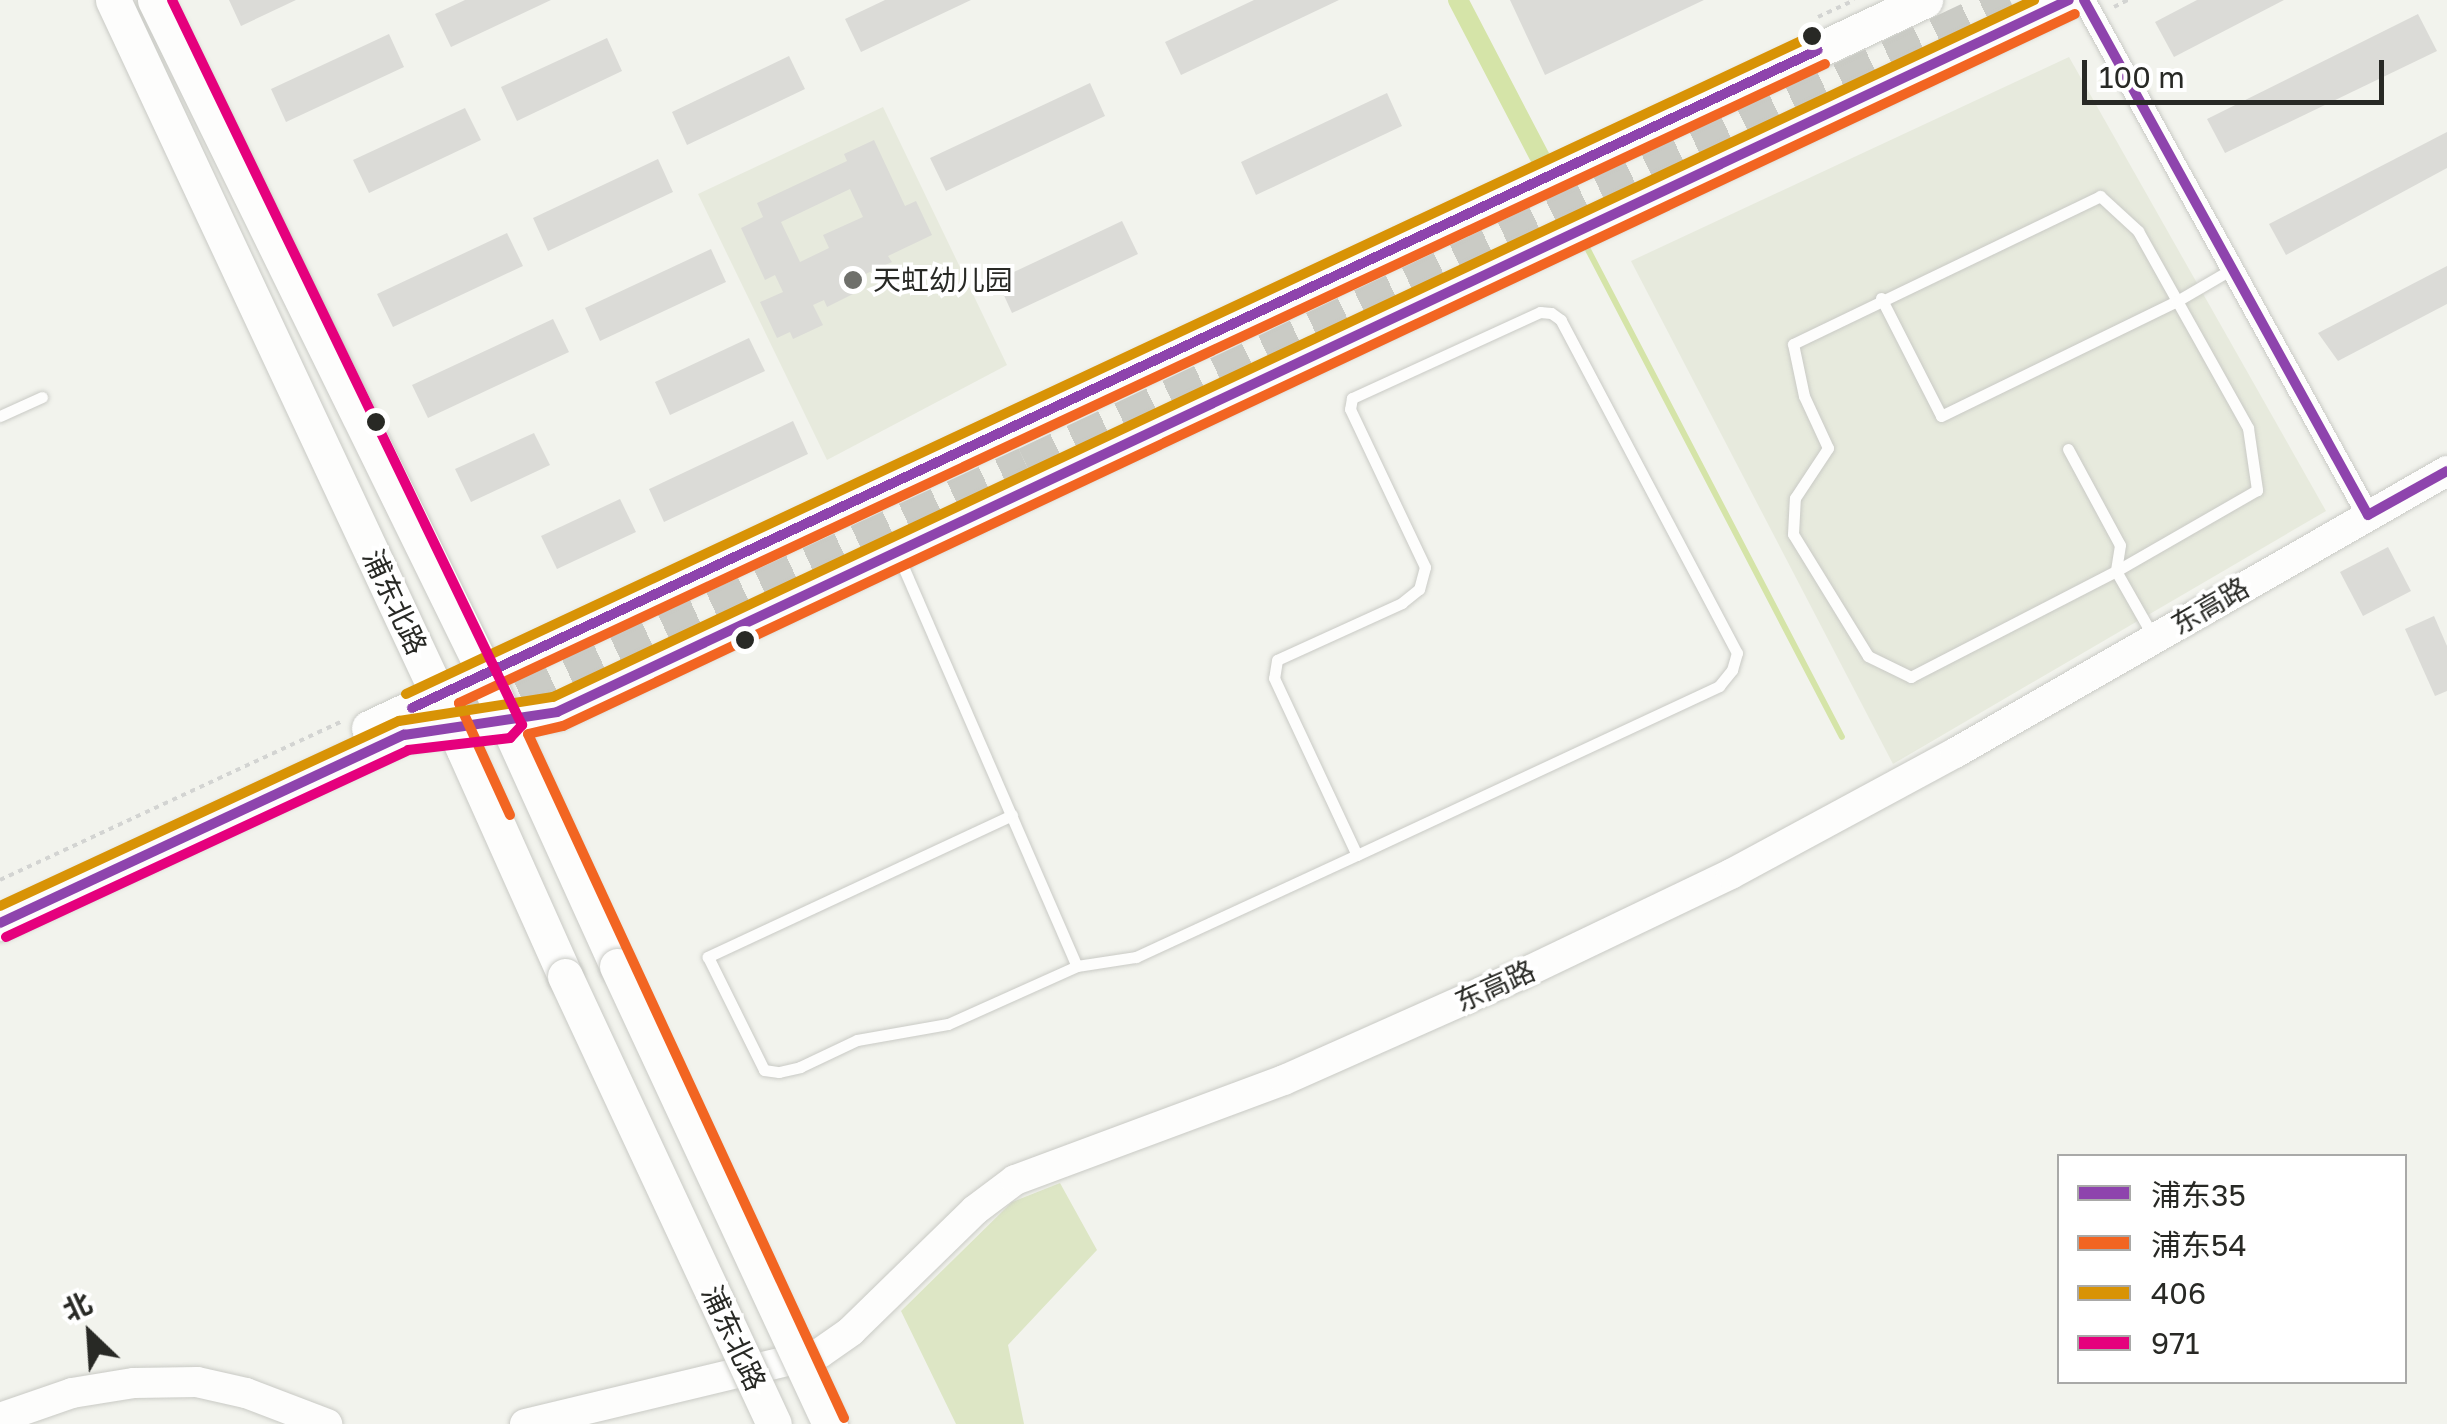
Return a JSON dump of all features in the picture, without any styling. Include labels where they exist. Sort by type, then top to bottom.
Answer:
[{"type":"main road","name":"浦东北路","points":[[113,0],[774,1424]]},
{"type":"main road","name":"浦东北路","points":[[156,0],[484,673],[830,1424]]},
{"type":"main road","points":[[0,923],[404,735],[446,712],[484,673],[1929,0]]},
{"type":"main road","points":[[1012,446],[1583,176],[1929,0]]},
{"type":"main road","points":[[0,900],[446,712],[507,723],[557,712],[2070,0]]},
{"type":"street","points":[[2084,0],[2368,515]]},
{"type":"street","name":"东高路","points":[[525,1424],[820,1353],[851,1331],[975,1210],[1014,1180],[1284,1080],[1520,975],[1859,806],[2447,471]]},
{"type":"street","points":[[0,1418],[72,1393],[134,1383],[197,1382],[246,1394],[327,1424]]},
{"type":"lane","points":[[2100,196],[2138,231],[2177,302],[2248,428],[2257,490],[2116,572],[1910,678],[1868,656],[1794,534],[1794,498],[1828,448],[1804,396],[1793,344],[1881,298],[2100,196]]},
{"type":"lane","points":[[1881,298],[1941,416],[2177,302],[2232,269]]},
{"type":"lane","points":[[1012,815],[708,957],[764,1070],[779,1072],[857,1040],[948,1024],[1078,966],[1136,958],[1720,686],[1732,670],[1737,653],[1560,320],[1552,313],[1540,312],[1352,398],[1350,408],[1425,567],[1419,589],[1402,603],[1276,660],[1274,678],[1357,855]]},
{"type":"lane","points":[[0,416],[42,397]]},
{"type":"lane","points":[[2068,449],[2120,545],[2116,572],[2154,638]]},
{"type":"lane","points":[[897,552],[1078,966]]},
{"type":"shaded area","points":[[2069,57],[2326,511],[1893,764],[1631,261]]},
{"type":"shaded area","name":"天虹幼儿园","points":[[883,107],[1007,365],[827,460],[698,194]]},
{"type":"green space","points":[[1060,1183],[1097,1250],[1008,1345],[1024,1424],[956,1424],[901,1311],[1012,1202]]},
{"type":"building","points":[[229,0],[296,0],[241,26]]},
{"type":"building","points":[[465,0],[551,0],[451,47],[435,14]]},
{"type":"building","points":[[885,0],[971,0],[861,52],[845,19]]},
{"type":"building","points":[[1254,0],[1339,0],[1181,75],[1165,42]]},
{"type":"building","points":[[1510,0],[1704,0],[1545,75]]},
{"type":"building","points":[[2197,0],[2284,0],[2174,57],[2155,22]]},
{"type":"building","points":[[2418,14],[2437,51],[2225,153],[2207,119]]},
{"type":"building","points":[[389,34],[404,67],[286,122],[271,89]]},
{"type":"building","points":[[607,38],[622,71],[517,121],[501,87]]},
{"type":"building","points":[[789,56],[805,89],[687,145],[672,112]]},
{"type":"building","points":[[1090,83],[1105,116],[946,191],[930,158]]},
{"type":"building","points":[[1387,93],[1402,126],[1256,195],[1241,162]]},
{"type":"building","points":[[465,108],[481,140],[369,193],[353,160]]},
{"type":"building","points":[[2447,132],[2447,168],[2286,255],[2269,224]]},
{"type":"building","points":[[874,140],[905,206],[916,201],[932,235],[888,256],[892,262],[861,276],[858,269],[846,274],[855,293],[827,307],[824,300],[813,305],[823,325],[793,339],[790,332],[777,338],[760,302],[783,292],[775,275],[765,280],[741,228],[763,217],[757,203],[847,161],[844,154]],"holes":[[[850,189],[863,217],[823,235],[829,248],[800,262],[781,222]]]},
{"type":"building","points":[[658,159],[673,192],[548,251],[533,218]]},
{"type":"building","points":[[1122,221],[1138,254],[1012,313],[997,280]]},
{"type":"building","points":[[507,233],[523,266],[393,327],[377,294]]},
{"type":"building","points":[[711,249],[726,282],[600,341],[585,308]]},
{"type":"building","points":[[2447,266],[2447,304],[2338,361],[2318,333]]},
{"type":"building","points":[[553,319],[569,352],[428,418],[412,385]]},
{"type":"building","points":[[749,338],[765,371],[670,415],[655,382]]},
{"type":"building","points":[[793,421],[808,454],[664,522],[649,489]]},
{"type":"building","points":[[534,433],[550,465],[471,502],[455,469]]},
{"type":"building","points":[[620,499],[636,532],[557,569],[541,536]]},
{"type":"building","points":[[2388,547],[2411,591],[2363,616],[2340,572]]},
{"type":"building","points":[[2434,616],[2447,646],[2447,691],[2435,696],[2405,629]]},
{"type":"waterway","points":[[1458,0],[1544,165]]},
{"type":"waterway","points":[[1555,187],[1572,220]]},
{"type":"waterway","points":[[1584,242],[1842,737]]},
{"type":"tunnel","points":[[473,719],[1026,464],[2010,0]]},
{"type":"transit line","name":"971","points":[[6,937],[408,750],[510,738],[522,725],[172,0]]},
{"type":"transit line","name":"406","points":[[0,906],[399,721],[553,697],[2034,0]]},
{"type":"transit line","name":"浦东35","points":[[0,923],[404,735],[557,712],[2069,0]]},
{"type":"transit line","name":"浦东35","points":[[2084,0],[2368,515],[2447,471]]},
{"type":"transit line","name":"浦东54","points":[[844,1418],[528,734],[563,726],[2075,14]]},
{"type":"transit line","name":"406","points":[[406,694],[1812,36]]},
{"type":"transit line","name":"浦东35","points":[[412,708],[1818,50]]},
{"type":"transit line","name":"浦东54","points":[[510,815],[459,703],[1825,64]]},
{"type":"place","name":"天虹幼儿园","points":[[853,280]]}]
